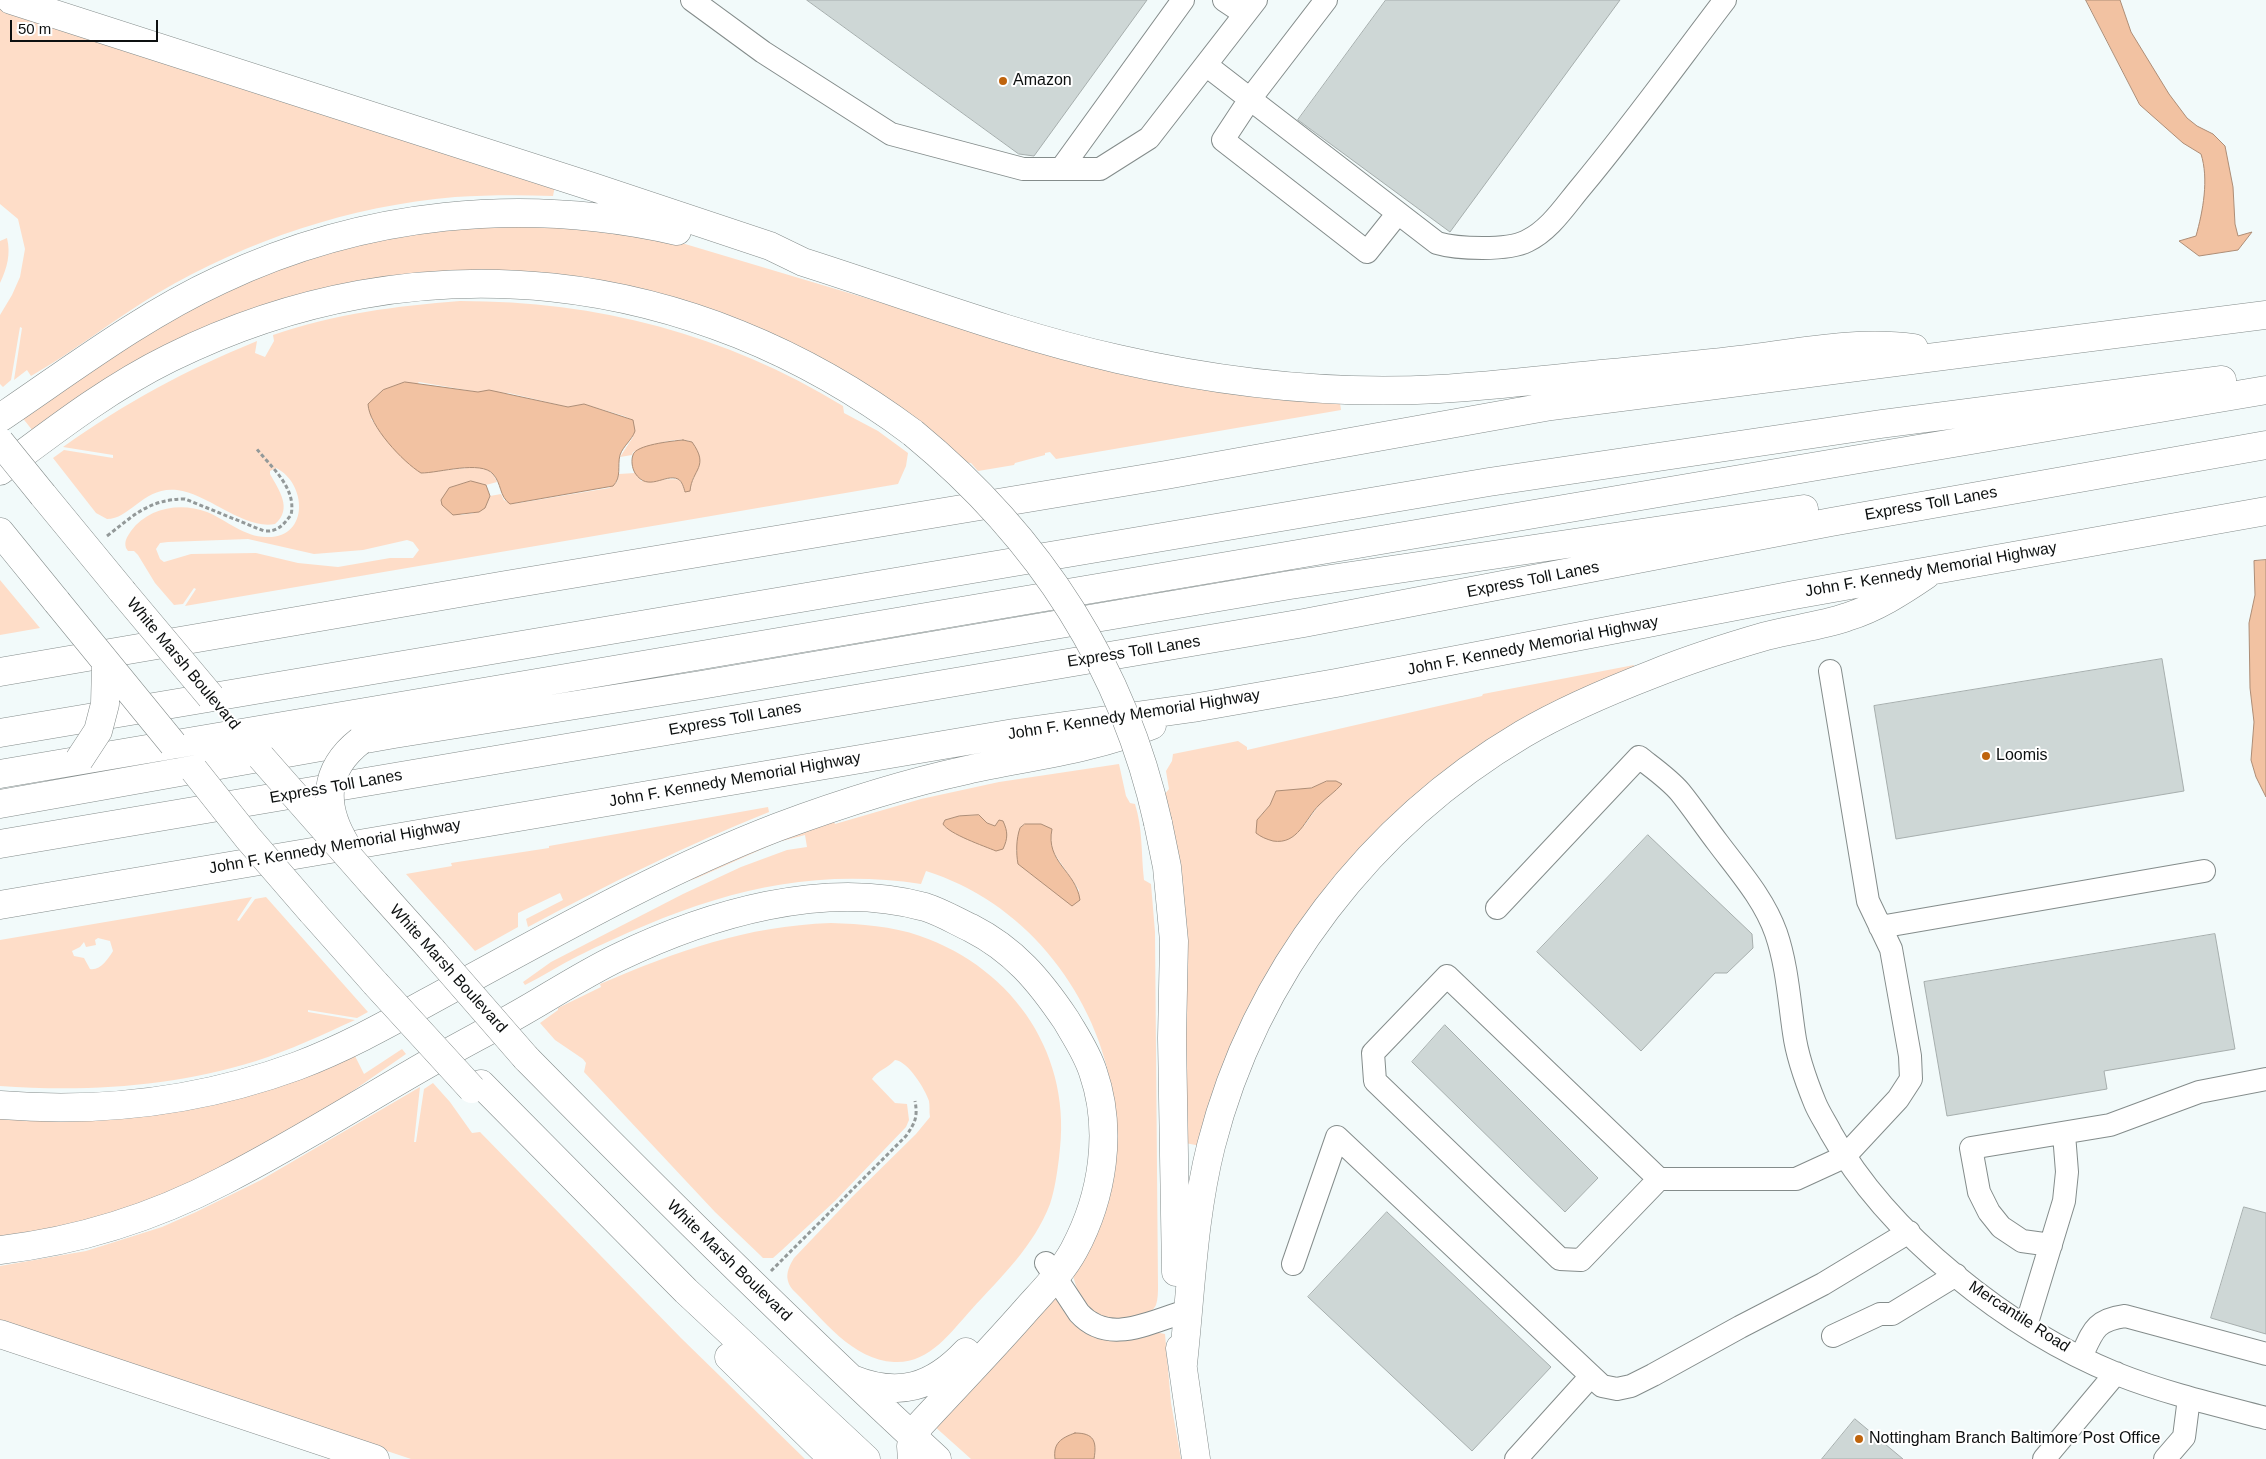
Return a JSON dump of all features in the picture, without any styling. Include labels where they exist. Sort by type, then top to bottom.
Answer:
[{"type":"highway","points":[[11,0],[594,187],[770,246],[803,262]]},
{"type":"highway","points":[[0,418],[134,329],[219,280],[300,248],[360,230],[429,218],[491,213],[595,216],[648,224],[766,255],[803,262],[1052,342],[1116,358],[1214,377],[1309,388],[1372,390],[1463,387],[1864,345],[1894,345],[1946,356]]},
{"type":"highway","points":[[0,471],[68,420],[117,387],[168,359],[211,339],[271,317],[330,300],[383,291],[462,284],[536,286],[585,292],[658,307],[710,322],[769,346],[819,372],[872,404],[913,433],[965,478],[996,510],[1032,553],[1062,594],[1092,644],[1124,713],[1144,766],[1167,867],[1174,941],[1172,1038],[1183,1364],[1196,1459]]},
{"type":"highway","points":[[0,672],[506,585],[1156,477],[1551,406],[2266,315]]},
{"type":"highway","points":[[0,733],[1480,484],[1891,423],[2266,375]]},
{"type":"highway","points":[[0,774],[2266,390]]},
{"type":"highway","name":"White Marsh Boulevard","points":[[0,442],[240,733],[526,1058],[754,1287],[848,1377],[913,1448],[937,1459]]},
{"type":"highway","points":[[0,804],[66,794],[394,734],[1417,565],[2266,445]]},
{"type":"highway","name":"Express Toll Lanes","points":[[0,844],[1304,623],[1831,522],[2266,445]]},
{"type":"highway","name":"John F. Kennedy Memorial Highway","points":[[0,905],[1014,733],[1193,708],[1476,657],[1934,569],[2266,510]]},
{"type":"highway","points":[[0,532],[106,665],[242,830],[312,912],[397,1005],[686,1291],[866,1459]]},
{"type":"highway","points":[[1182,1313],[1206,1169],[1220,1116],[1242,1055],[1274,990],[1313,927],[1333,898],[1374,852],[1417,812],[1474,766],[1525,733],[1612,691],[1682,663],[1764,637],[1846,618],[1866,610],[1899,593],[1934,569]]},
{"type":"highway","points":[[79,760],[98,731],[105,704],[106,665]]},
{"type":"highway","points":[[0,1105],[54,1108],[126,1105],[184,1097],[228,1088],[273,1074],[316,1058],[368,1034],[663,877],[742,841],[851,801],[968,770],[1075,750],[1102,743],[1193,708]]},
{"type":"highway","points":[[360,741],[344,754],[336,765],[331,778],[330,801],[342,838],[379,892]]},
{"type":"highway","points":[[0,1250],[102,1229],[142,1216],[197,1194],[262,1161],[416,1071],[614,960],[690,929],[767,904],[822,898],[899,902],[930,909],[983,934],[1012,955],[1036,978],[1056,1005],[1077,1037],[1093,1070],[1099,1092],[1104,1126],[1101,1175],[1095,1197],[1074,1250],[1051,1270],[1034,1280],[955,1363],[936,1378],[910,1387],[893,1388],[864,1384],[848,1377]]},
{"type":"highway","points":[[477,1086],[654,1281],[833,1459]]},
{"type":"highway","points":[[913,1448],[919,1426],[1002,1337],[1051,1270]]},
{"type":"highway","points":[[0,1334],[375,1459]]},
{"type":"street","points":[[692,0],[763,52],[891,134],[1023,169],[1100,169],[1149,138],[1251,7],[1224,0]]},
{"type":"street","points":[[1061,169],[1183,0]]},
{"type":"street","points":[[1326,0],[1250,99],[1223,140],[1367,252],[1398,213]]},
{"type":"street","points":[[1206,65],[1437,243],[1453,247],[1502,247],[1527,242],[1550,224],[1594,171],[1725,0]]},
{"type":"street","points":[[1659,1179],[1581,1260],[1560,1258],[1375,1081],[1374,1053],[1447,976],[1659,1179],[1796,1179],[1844,1157],[1898,1100],[1911,1079],[1910,1056],[1891,950],[1868,901],[1830,671]]},
{"type":"street","name":"Mercantile Road","points":[[1497,908],[1639,757],[1679,790],[1762,906],[1775,931],[1784,964],[1794,1036],[1804,1073],[1816,1106],[1844,1157],[1870,1191],[1909,1232],[1951,1270],[2026,1326],[2081,1357],[2116,1373],[2189,1398],[2266,1418]]},
{"type":"street","points":[[1880,927],[2204,871]]},
{"type":"street","points":[[2051,1246],[2022,1241],[2001,1227],[1989,1212],[1980,1192],[1971,1148],[2110,1126],[2198,1092],[2266,1079]]},
{"type":"street","points":[[2026,1326],[2064,1201],[2066,1186],[2064,1134]]},
{"type":"street","points":[[1293,1264],[1337,1137],[1602,1386],[1617,1389],[1631,1386],[1823,1284],[1909,1232]]},
{"type":"street","points":[[1051,1270],[1086,1320],[1103,1329],[1126,1330],[1182,1313]]},
{"type":"street","points":[[1833,1336],[1880,1314],[1884,1303],[1951,1270]]},
{"type":"street","points":[[2081,1357],[2098,1325],[2108,1318],[2125,1316],[2266,1354]]},
{"type":"street","points":[[2044,1459],[2116,1373]]},
{"type":"street","points":[[1516,1459],[1591,1376]]},
{"type":"street","points":[[2165,1459],[2184,1437],[2189,1398]]},
{"type":"path","points":[[88,550],[151,504],[173,499],[191,501],[264,532],[272,532],[279,529],[291,515],[291,498],[284,481],[256,448]]},
{"type":"path","points":[[754,1287],[906,1136],[916,1122],[916,1102]]},
{"type":"shaded area","points":[[2086,0],[2120,0],[2131,32],[2169,94],[2187,118],[2197,126],[2213,134],[2225,146],[2233,187],[2235,224],[2238,236],[2252,232],[2238,250],[2199,256],[2179,241],[2196,236],[2199,226],[2205,184],[2201,154],[2183,143],[2140,105]]},
{"type":"shaded area","points":[[0,7],[555,186],[553,196],[455,197],[377,208],[301,228],[228,257],[192,274],[142,303],[31,376],[27,370],[14,380],[22,328],[20,327],[11,380],[3,387],[0,384],[0,315],[20,277],[25,249],[18,219],[0,204]]},
{"type":"shaded area","points":[[531,223],[675,241],[1120,374],[1230,393],[1340,403],[1341,410],[1056,459],[1050,452],[1015,463],[1014,465],[978,471],[971,463],[964,462],[804,352],[440,274],[403,276],[350,284],[33,431],[21,416],[153,328],[252,277],[389,235]]},
{"type":"shaded area","points":[[7,238],[8,261],[0,283],[0,241]]},
{"type":"shaded area","points":[[460,301],[561,307],[611,315],[659,326],[706,341],[753,359],[843,406],[844,413],[878,431],[908,453],[906,466],[898,484],[185,606],[196,589],[194,588],[183,604],[174,605],[155,583],[138,555],[134,551],[128,551],[126,548],[127,537],[131,531],[138,523],[155,512],[165,509],[186,508],[207,512],[251,534],[266,537],[280,535],[290,529],[297,520],[299,509],[294,485],[286,475],[276,468],[270,471],[283,499],[284,506],[280,518],[275,524],[251,522],[201,498],[177,490],[165,490],[155,493],[146,497],[123,514],[107,519],[96,513],[53,458],[64,450],[113,458],[113,455],[63,447],[110,415],[157,388],[257,341],[255,353],[265,357],[274,341],[273,335],[342,316]],"holes":[[[419,382],[478,392],[509,393],[568,407],[584,404],[624,416],[633,420],[633,437],[620,457],[632,455],[633,452],[670,441],[685,440],[692,442],[694,478],[685,492],[677,479],[641,481],[635,473],[619,474],[617,482],[609,488],[511,504],[504,500],[501,494],[490,496],[485,506],[479,511],[460,515],[480,483],[486,485],[497,482],[494,476],[483,468],[476,467],[421,473],[383,435],[371,419]],[[248,539],[314,554],[363,550],[407,540],[413,542],[419,550],[413,558],[390,558],[338,567],[298,563],[256,553],[191,554],[164,562],[160,559],[156,549],[160,543],[168,542]]]},
{"type":"shaded area","points":[[405,382],[478,392],[489,390],[568,407],[584,404],[633,420],[635,431],[620,455],[618,475],[613,486],[510,504],[506,501],[496,478],[487,470],[459,468],[421,473],[405,461],[388,443],[374,423],[368,404],[383,390]]},
{"type":"shaded area","points":[[683,440],[692,442],[700,457],[700,463],[690,491],[685,492],[682,483],[678,479],[668,478],[645,482],[635,473],[632,462],[635,452],[655,444]]},
{"type":"shaded area","points":[[471,481],[486,485],[490,496],[485,508],[479,512],[453,515],[442,505],[441,500],[449,488]]},
{"type":"shaded area","points":[[2266,560],[2266,797],[2256,777],[2251,760],[2254,722],[2250,688],[2249,623],[2255,595],[2254,561]]},
{"type":"shaded area","points":[[0,580],[40,628],[0,635]]},
{"type":"shaded area","points":[[1634,665],[1635,670],[1367,845],[1201,1146],[1185,1143],[1164,795],[1169,789],[1166,771],[1172,761],[1173,754],[1238,741],[1247,747],[1247,750],[1482,696],[1483,694]],"holes":[[[1327,781],[1336,781],[1342,784],[1319,805],[1304,826],[1260,816],[1270,805],[1275,795],[1311,788]]]},
{"type":"shaded area","points":[[1119,764],[1126,796],[1130,803],[1135,804],[1138,813],[1144,880],[1151,884],[1155,932],[1158,1298],[1152,1310],[1137,1318],[1110,1320],[1091,1313],[1084,1304],[1073,1276],[1111,1085],[1102,1049],[1088,1014],[1069,982],[1047,952],[1022,926],[993,903],[961,885],[926,871],[921,884],[874,879],[829,880],[786,884],[744,892],[703,904],[620,936],[525,985],[523,982],[551,962],[683,894],[741,867],[787,850],[807,847],[805,835],[778,842],[697,878],[679,884],[832,818],[835,824],[921,799],[999,782]],"holes":[[[979,815],[987,823],[995,826],[966,838],[952,831],[945,820],[959,816]],[[1025,824],[1052,829],[1050,841],[1052,850],[1079,890],[1072,905],[1027,871],[1016,852],[1020,828]]]},
{"type":"shaded area","points":[[1327,781],[1336,781],[1342,784],[1319,805],[1295,835],[1282,841],[1273,841],[1256,833],[1257,820],[1270,805],[1276,791],[1311,788]]},
{"type":"shaded area","points":[[768,807],[769,812],[647,866],[528,927],[526,919],[563,900],[560,893],[518,913],[518,927],[475,951],[406,874],[452,866],[451,863],[549,848],[549,846]]},
{"type":"shaded area","points":[[979,815],[987,823],[995,826],[999,820],[1003,821],[1007,835],[1003,849],[996,851],[959,836],[943,824],[945,820],[959,816]]},
{"type":"shaded area","points":[[1025,824],[1041,824],[1052,829],[1051,840],[1053,850],[1073,881],[1080,900],[1072,906],[1018,864],[1018,837],[1020,828]]},
{"type":"shaded area","points":[[252,897],[237,920],[239,921],[255,899],[266,897],[368,1012],[357,1018],[308,1010],[308,1012],[355,1020],[269,1057],[193,1077],[129,1086],[97,1088],[0,1086],[0,940]],"holes":[[[98,938],[110,941],[113,951],[103,964],[94,969],[90,969],[84,958],[74,956],[72,951],[80,947],[84,942],[86,947],[96,945],[95,940]]]},
{"type":"shaded area","points":[[831,923],[876,926],[920,936],[954,951],[984,970],[1010,994],[1031,1022],[1047,1052],[1057,1085],[1061,1121],[1056,1181],[1050,1204],[1035,1234],[1005,1273],[947,1337],[918,1358],[906,1361],[879,1360],[852,1346],[839,1336],[791,1288],[787,1276],[794,1258],[916,1134],[930,1117],[927,1096],[920,1083],[905,1065],[895,1060],[872,1079],[895,1103],[907,1104],[909,1120],[906,1127],[835,1201],[782,1250],[773,1258],[763,1258],[715,1212],[584,1072],[586,1063],[583,1059],[555,1040],[540,1023],[558,1010],[558,1008],[601,987],[600,984],[685,951],[712,942],[770,929]]},
{"type":"shaded area","points":[[402,1049],[406,1054],[344,1097],[203,1180],[93,1221],[0,1239],[0,1116],[354,1054],[364,1074]]},
{"type":"shaded area","points":[[433,1083],[450,1102],[472,1133],[480,1132],[681,1338],[805,1459],[411,1459],[0,1322],[0,1266],[86,1251],[162,1227],[261,1180],[420,1087],[414,1142],[416,1142],[424,1089]]},
{"type":"shaded area","points":[[1054,1297],[1073,1317],[1165,1334],[1171,1403],[1181,1459],[1094,1459],[1095,1450],[1054,1457],[1055,1459],[971,1459],[933,1425]]},
{"type":"shaded area","points":[[1075,1433],[1090,1436],[1093,1439],[1095,1447],[1094,1459],[1055,1459],[1055,1449],[1059,1442]]},
{"type":"building","name":"Amazon","points":[[807,0],[1147,0],[1034,156],[1019,154]]},
{"type":"building","points":[[1386,0],[1620,0],[1450,232],[1298,120]]},
{"type":"building","points":[[2162,659],[2184,791],[1896,839],[1874,706]]},
{"type":"building","points":[[1648,835],[1752,934],[1753,948],[1727,973],[1715,973],[1641,1051],[1537,952]]},
{"type":"building","points":[[2215,934],[2235,1049],[2104,1071],[2107,1089],[1947,1116],[1924,982]]},
{"type":"building","points":[[1445,1025],[1598,1178],[1565,1212],[1412,1062]]},
{"type":"building","points":[[2244,1207],[2266,1213],[2266,1334],[2211,1318]]},
{"type":"building","points":[[1387,1212],[1551,1367],[1472,1451],[1308,1297]]},
{"type":"building","name":"Nottingham Branch Baltimore Post Office","points":[[1855,1419],[1903,1459],[1822,1459]]},
{"type":"place","name":"Amazon","points":[[1003,81]]},
{"type":"place","name":"Loomis","points":[[1986,756]]},
{"type":"place","name":"Nottingham Branch Baltimore Post Office","points":[[1859,1439]]}]
